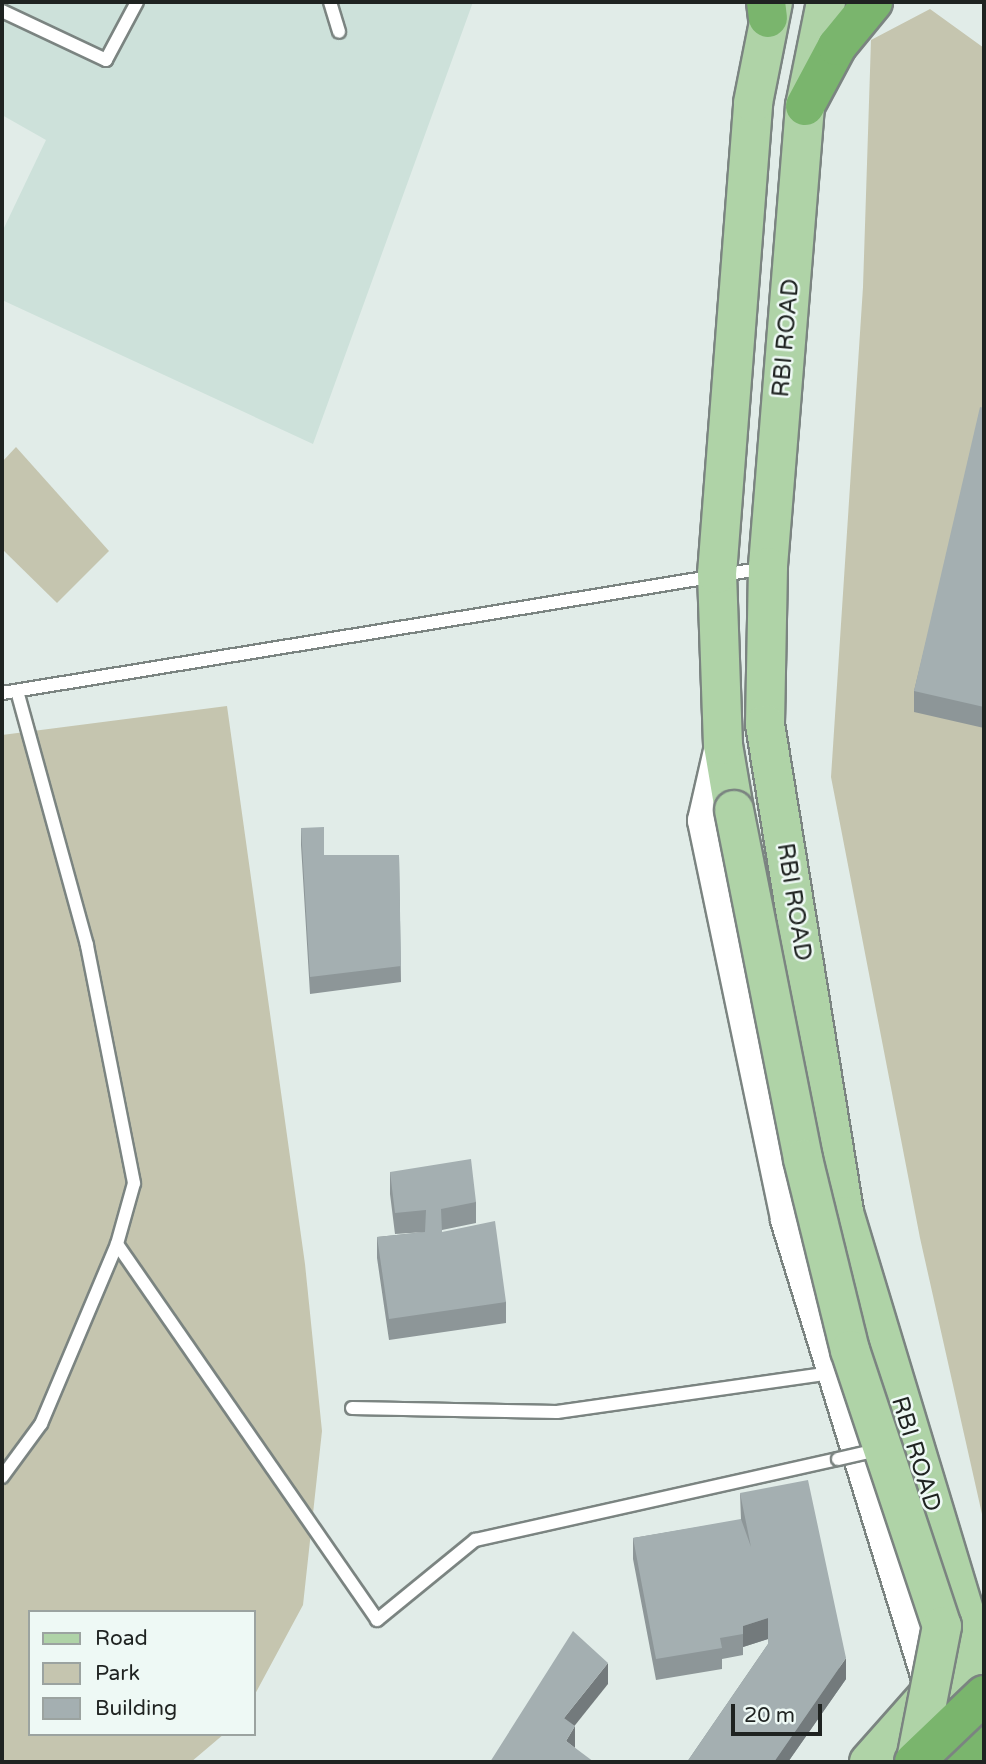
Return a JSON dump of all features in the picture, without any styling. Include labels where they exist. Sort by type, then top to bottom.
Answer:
[{"type":"highway","points":[[805,106],[837,46],[873,2]]},
{"type":"highway","points":[[945,1754],[984,1695]]},
{"type":"main road","name":"RBI ROAD","points":[[826,2],[805,106],[768,567],[765,724],[845,1216],[982,1658]]},
{"type":"main road","points":[[769,7],[752,103],[717,574],[723,745],[803,1159],[878,1450],[942,1626],[945,1754]]},
{"type":"main road","points":[[869,1762],[933,1690],[982,1658]]},
{"type":"street","points":[[723,745],[705,820],[788,1219],[831,1373],[933,1690],[945,1754]]},
{"type":"lane","points":[[2,11],[106,60],[137,2]]},
{"type":"lane","points":[[330,2],[339,32]]},
{"type":"lane","points":[[2,693],[768,567]]},
{"type":"lane","points":[[2,1477],[41,1424],[117,1244],[134,1183],[87,945],[17,691]]},
{"type":"lane","points":[[117,1244],[377,1620],[475,1540],[878,1450]]},
{"type":"lane","points":[[352,1408],[557,1412],[831,1373]]},
{"type":"shaded area","points":[[2,2],[473,2],[313,444],[2,300],[2,232],[46,140],[2,115]]},
{"type":"green space","points":[[930,9],[984,48],[984,1523],[920,1238],[831,777],[863,287],[871,40]]},
{"type":"green space","points":[[16,447],[109,551],[57,603],[2,549],[2,462]]},
{"type":"green space","points":[[227,706],[305,1264],[322,1431],[303,1605],[256,1692],[256,1610],[28,1610],[28,1736],[222,1736],[191,1762],[2,1762],[2,735]]},
{"type":"building","points":[[980,407],[984,408],[984,707],[914,691]]},
{"type":"building","points":[[324,827],[324,855],[399,855],[401,966],[310,977],[301,828]]},
{"type":"building","points":[[471,1159],[476,1202],[441,1209],[442,1232],[495,1221],[506,1302],[389,1319],[377,1237],[425,1232],[426,1210],[395,1213],[390,1172]]},
{"type":"building","points":[[808,1480],[846,1658],[774,1762],[687,1762],[768,1644],[768,1618],[743,1626],[743,1634],[720,1638],[722,1648],[656,1659],[633,1538],[741,1519],[751,1547],[740,1493]]},
{"type":"building","points":[[573,1631],[608,1663],[564,1718],[575,1726],[566,1741],[594,1762],[490,1762]]}]
